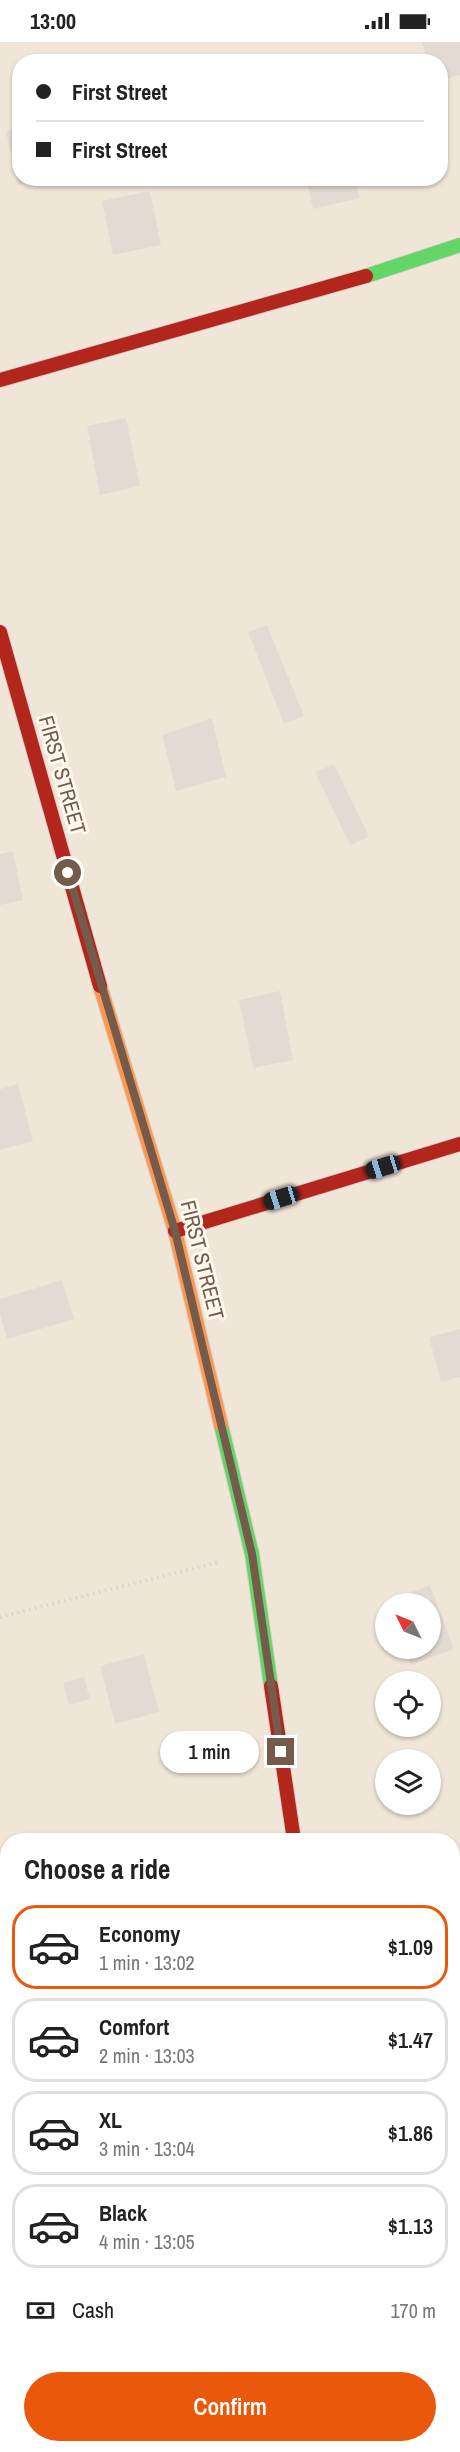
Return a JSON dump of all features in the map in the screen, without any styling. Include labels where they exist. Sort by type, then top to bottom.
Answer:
[{"type":"street","points":[[0,380],[352,281],[460,245]]},
{"type":"street","name":"FIRST STREET","points":[[0,632],[99,982],[175,1231],[252,1554],[293,1833]]},
{"type":"street","points":[[175,1231],[460,1144]]},
{"type":"path","points":[[0,1617],[252,1554]]},
{"type":"shaded area","points":[[0,42],[460,42],[460,1833],[0,1833]]},
{"type":"building","points":[[422,42],[460,42],[460,75],[448,78],[448,54],[425,54]]},
{"type":"building","points":[[12,130],[12,156],[6,132]]},
{"type":"building","points":[[308,186],[357,186],[360,198],[313,209]]},
{"type":"building","points":[[150,191],[161,245],[113,255],[102,201]]},
{"type":"building","points":[[126,418],[140,486],[100,495],[87,426]]},
{"type":"building","points":[[267,625],[304,716],[284,724],[248,632]]},
{"type":"building","points":[[212,718],[226,777],[176,791],[162,735]]},
{"type":"building","points":[[334,764],[369,837],[350,845],[315,772]]},
{"type":"building","points":[[13,851],[23,900],[0,905],[0,854]]},
{"type":"building","points":[[280,991],[293,1060],[253,1068],[239,1000]]},
{"type":"building","points":[[18,1084],[33,1141],[0,1150],[0,1089]]},
{"type":"building","points":[[62,1280],[74,1319],[7,1339],[0,1314],[0,1299]]},
{"type":"building","points":[[460,1329],[460,1377],[441,1382],[429,1337]]},
{"type":"building","points":[[430,1585],[433,1593],[408,1593]]},
{"type":"building","points":[[441,1614],[454,1649],[441,1654]]},
{"type":"building","points":[[144,1654],[159,1712],[115,1724],[100,1666]]},
{"type":"building","points":[[409,1659],[427,1659],[411,1665]]},
{"type":"building","points":[[84,1677],[90,1699],[69,1705],[63,1683]]},
{"type":"traffic: fast","points":[[366,276],[460,245]]},
{"type":"traffic: fast","points":[[221,1425],[252,1554],[271,1686]]},
{"type":"traffic: slow","points":[[100,986],[175,1231],[221,1425]]},
{"type":"traffic: jam","points":[[0,380],[366,276]]},
{"type":"traffic: jam","points":[[0,632],[100,986]]},
{"type":"traffic: jam","points":[[175,1231],[460,1144]]},
{"type":"traffic: jam","points":[[271,1686],[293,1833]]},
{"type":"route","points":[[68,873],[175,1231],[252,1554],[281,1752]]}]
